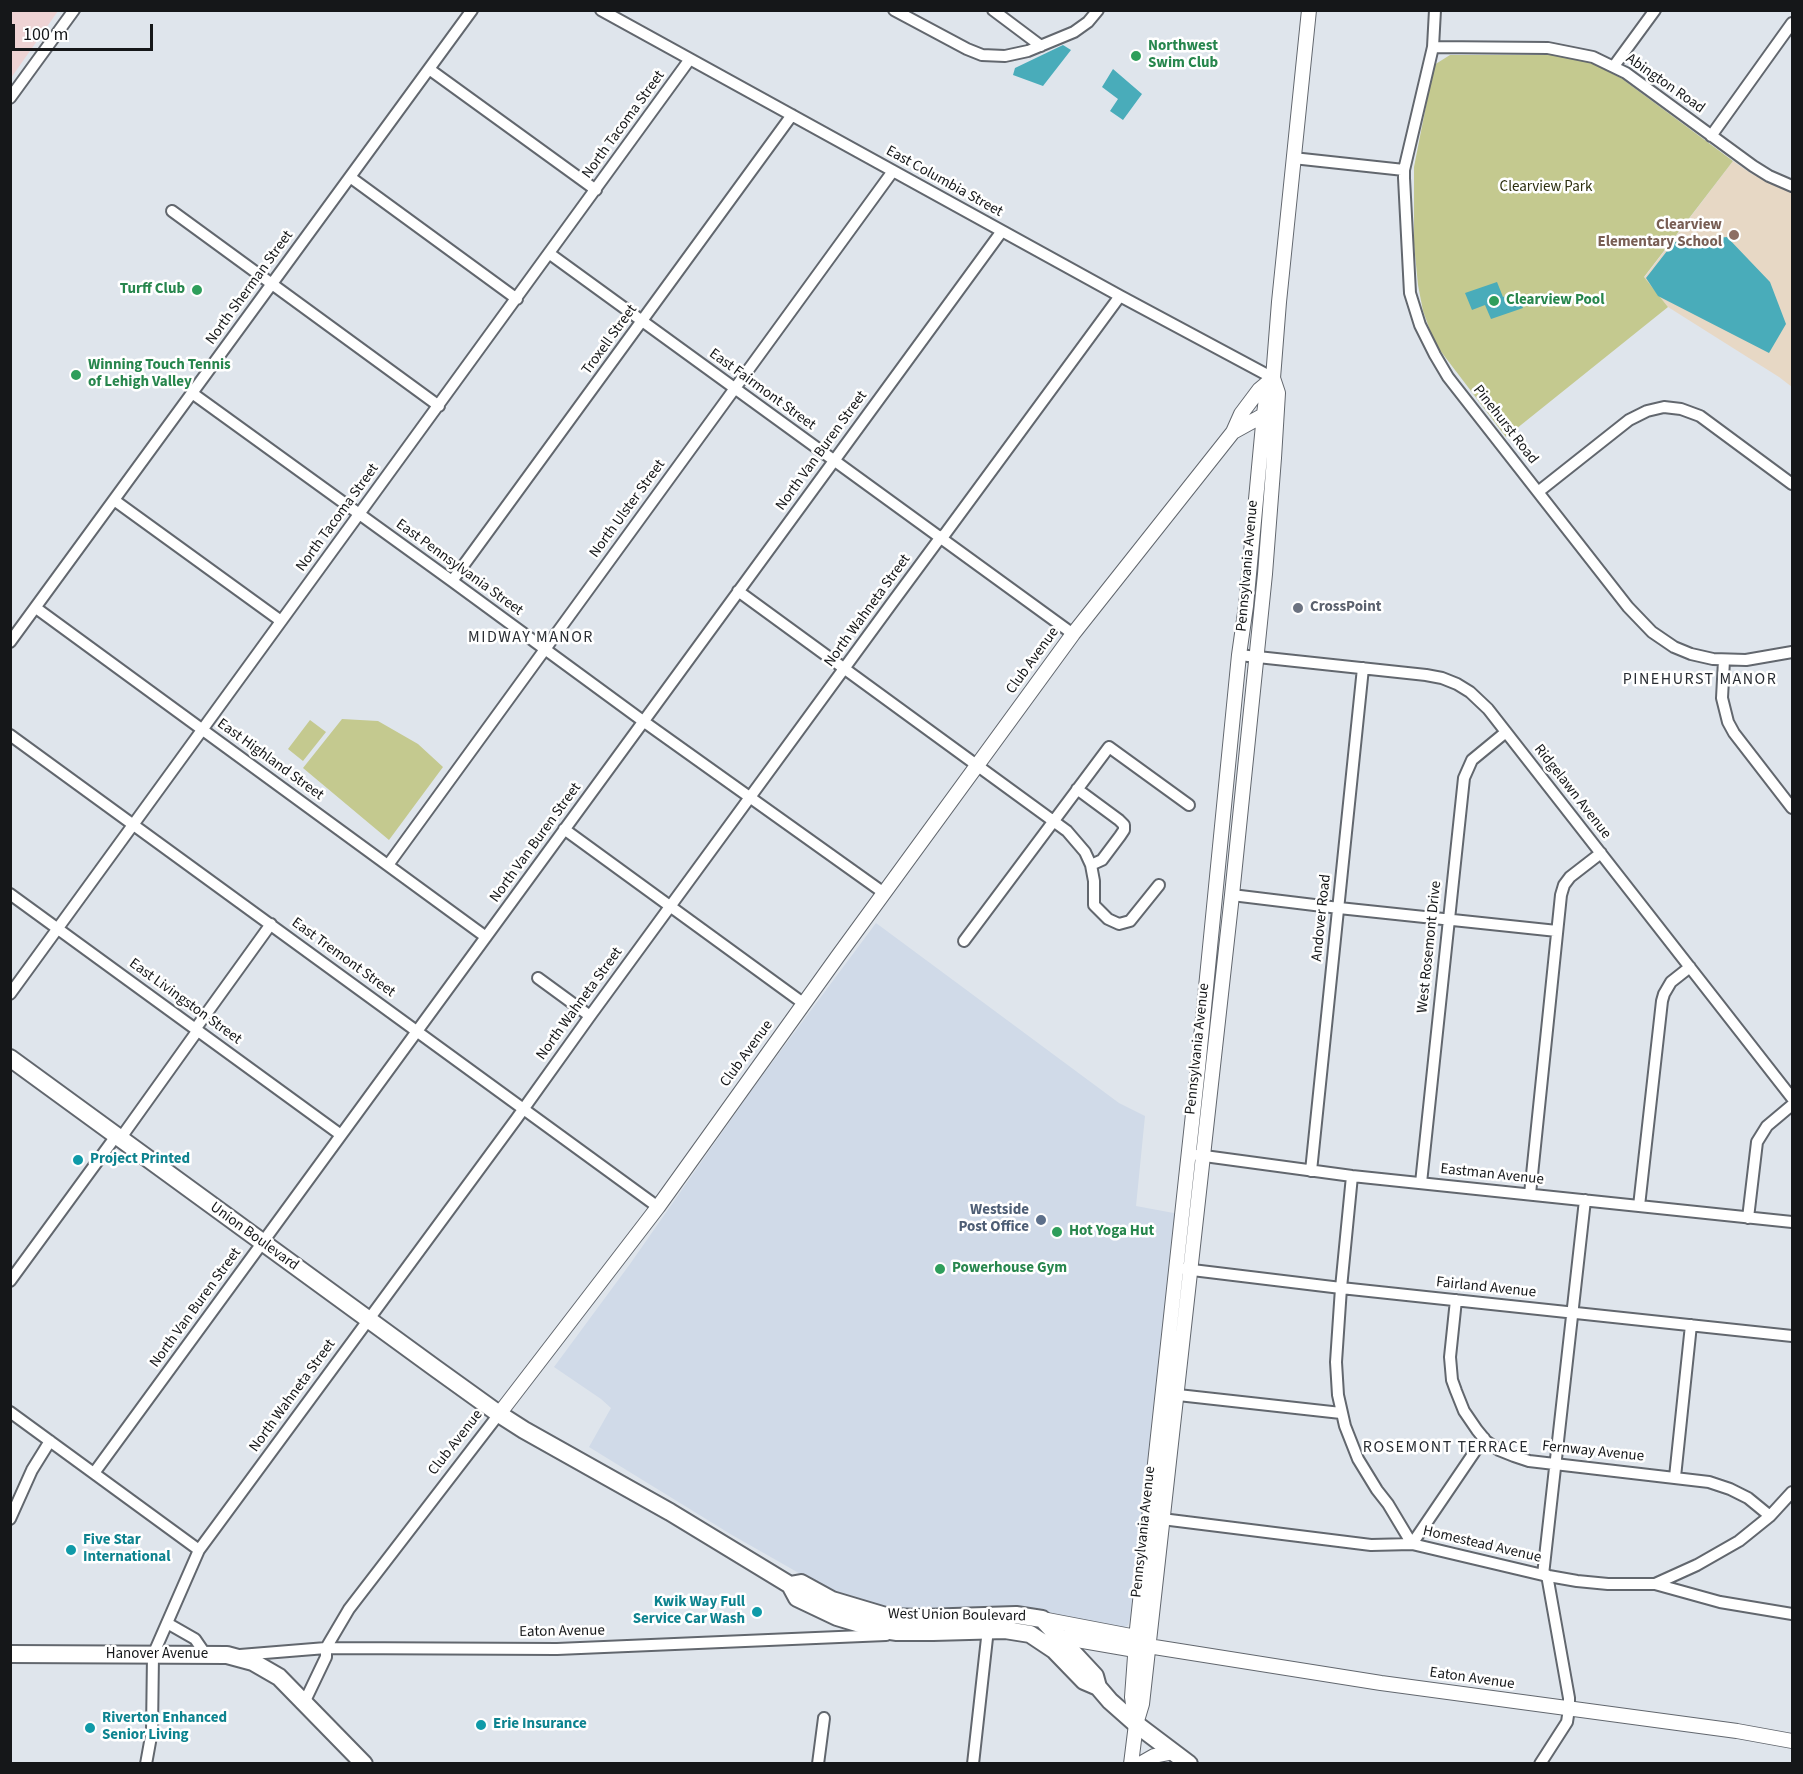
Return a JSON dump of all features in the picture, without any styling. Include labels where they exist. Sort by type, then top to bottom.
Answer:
[{"type":"main road","name":"Union Boulevard","points":[[10,1058],[499,1414]]},
{"type":"main road","name":"West Union Boulevard","points":[[499,1414],[670,1512],[790,1585],[797,1598],[837,1617],[877,1629],[897,1632],[988,1629],[1030,1634],[1054,1650],[1084,1682],[1098,1687]]},
{"type":"main road","name":"West Union Boulevard","points":[[790,1585],[801,1583],[832,1600],[888,1617],[1016,1615],[1042,1619],[1095,1676],[1098,1687],[1110,1701],[1189,1764]]},
{"type":"main road","name":"Hanover Avenue","points":[[10,1654],[227,1655],[253,1662],[279,1677],[364,1764]]},
{"type":"street","points":[[10,98],[74,10]]},
{"type":"street","name":"North Sherman Street","points":[[10,642],[472,10]]},
{"type":"street","name":"East Columbia Street","points":[[601,10],[1273,378]]},
{"type":"street","points":[[894,10],[949,41],[982,55],[1005,56],[1041,46],[1074,32],[1088,22],[1098,10]]},
{"type":"street","points":[[993,10],[1041,46]]},
{"type":"street","name":"Pennsylvania Avenue","points":[[1140,1644],[1162,1519],[1176,1268],[1239,656],[1248,595],[1264,414],[1267,391],[1273,378],[1278,308],[1309,10]]},
{"type":"street","name":"Pinehurst Road","points":[[1435,10],[1433,47],[1404,170],[1408,281],[1420,325],[1431,349],[1448,377],[1643,623],[1674,647],[1702,657],[1746,660],[1792,652]]},
{"type":"street","points":[[1614,66],[1655,10]]},
{"type":"street","points":[[1711,136],[1792,23]]},
{"type":"street","name":"Abington Road","points":[[1433,47],[1557,48],[1593,57],[1614,66],[1762,172],[1792,186]]},
{"type":"street","name":"North Tacoma Street","points":[[10,994],[518,299],[690,59]]},
{"type":"street","points":[[429,69],[596,190]]},
{"type":"street","name":"Troxell Street","points":[[452,581],[792,116]]},
{"type":"street","points":[[1293,158],[1404,170]]},
{"type":"street","name":"North Ulster Street","points":[[388,865],[893,171]]},
{"type":"street","points":[[350,177],[518,299]]},
{"type":"street","points":[[172,212],[439,406]]},
{"type":"street","name":"North Van Buren Street","points":[[94,1473],[1002,231]]},
{"type":"street","name":"East Fairmont Street","points":[[550,254],[1073,634]]},
{"type":"street","name":"North Wahneta Street","points":[[146,1764],[152,1731],[153,1655],[199,1550],[749,798],[1120,296]]},
{"type":"street","name":"Pennsylvania Avenue","points":[[1131,1764],[1142,1704],[1140,1644],[1169,1394],[1191,1270],[1265,573],[1278,407],[1278,393],[1273,378]]},
{"type":"street","name":"Club Avenue","points":[[304,1703],[326,1657],[327,1648],[349,1609],[658,1207],[1073,634],[1233,432],[1241,414],[1259,390],[1273,378]]},
{"type":"street","name":"East Pennsylvania Street","points":[[192,393],[749,798],[884,893]]},
{"type":"street","name":"Club Avenue","points":[[1233,432],[1278,407]]},
{"type":"street","points":[[1538,492],[1629,420],[1647,411],[1664,407],[1681,409],[1700,416],[1792,484]]},
{"type":"street","points":[[114,500],[281,621]]},
{"type":"street","points":[[738,591],[1076,839],[1091,865],[1094,905],[1108,919],[1119,924],[1130,921],[1159,885]]},
{"type":"street","name":"East Highland Street","points":[[36,608],[486,937]]},
{"type":"street","name":"Ridgelawn Avenue","points":[[1239,656],[1426,675],[1457,684],[1477,697],[1792,1098]]},
{"type":"street","points":[[1724,660],[1722,698],[1728,722],[1792,808]]},
{"type":"street","name":"Andover Road","points":[[1311,1171],[1364,668]]},
{"type":"street","name":"West Rosemont Drive","points":[[1421,1183],[1464,778],[1472,760],[1506,732]]},
{"type":"street","name":"East Tremont Street","points":[[10,735],[658,1207]]},
{"type":"street","points":[[964,941],[1109,747],[1189,805]]},
{"type":"street","points":[[1077,789],[1124,825],[1124,830],[1102,860],[1091,865]]},
{"type":"street","points":[[564,829],[803,1004]]},
{"type":"street","points":[[1530,1194],[1561,895],[1570,877],[1601,853]]},
{"type":"street","name":"East Livingston Street","points":[[10,894],[341,1135]]},
{"type":"street","points":[[1232,895],[1557,931]]},
{"type":"street","points":[[10,1281],[197,1029],[271,924]]},
{"type":"street","points":[[1639,1206],[1662,1001],[1671,982],[1689,967]]},
{"type":"street","points":[[538,978],[590,1016]]},
{"type":"street","points":[[1748,1218],[1757,1142],[1767,1126],[1792,1106]]},
{"type":"street","name":"Eastman Avenue","points":[[1189,1154],[1352,1176],[1792,1222]]},
{"type":"street","points":[[1352,1176],[1341,1288],[1336,1372],[1341,1413],[1358,1460],[1412,1544],[1484,1438]]},
{"type":"street","points":[[1540,1764],[1567,1722],[1569,1709],[1545,1575],[1585,1200]]},
{"type":"street","name":"Fairland Avenue","points":[[1176,1268],[1792,1336]]},
{"type":"street","name":"Fernway Avenue","points":[[1456,1300],[1450,1350],[1452,1380],[1464,1411],[1484,1438],[1499,1450],[1529,1461],[1709,1482],[1730,1489],[1756,1504],[1770,1516]]},
{"type":"street","points":[[1675,1477],[1691,1325]]},
{"type":"street","points":[[1169,1394],[1341,1413]]},
{"type":"street","points":[[10,1412],[199,1550]]},
{"type":"street","points":[[10,1519],[32,1470],[50,1441]]},
{"type":"street","points":[[1655,1584],[1697,1565],[1752,1532],[1792,1492]]},
{"type":"street","name":"Homestead Avenue","points":[[1162,1519],[1371,1545],[1412,1544],[1577,1581],[1608,1584],[1655,1584],[1720,1602],[1792,1614]]},
{"type":"street","name":"Eaton Avenue","points":[[1042,1619],[1140,1644]]},
{"type":"street","points":[[167,1623],[195,1639],[206,1655]]},
{"type":"street","points":[[973,1764],[988,1629]]},
{"type":"street","name":"Eaton Avenue","points":[[227,1655],[327,1648],[557,1649],[871,1636],[897,1632]]},
{"type":"street","name":"Eaton Avenue","points":[[1030,1634],[1140,1644],[1381,1683],[1737,1731],[1792,1741]]},
{"type":"street","points":[[818,1764],[824,1718]]},
{"type":"street","points":[[1140,1764],[1153,1756],[1174,1752]]},
{"type":"shaded area","points":[[10,11],[58,11],[11,78]]},
{"type":"shaded area","name":"Clearview Elementary School","points":[[1733,161],[1752,174],[1792,193],[1792,387],[1668,307],[1644,278]]},
{"type":"shaded area","points":[[876,923],[1119,1103],[1145,1116],[1136,1206],[1179,1214],[1133,1611],[1128,1625],[1124,1628],[887,1612],[848,1601],[732,1535],[589,1447],[611,1408],[554,1367],[630,1264],[753,1088]]},
{"type":"green space","name":"Clearview Park","points":[[1450,55],[1553,55],[1590,62],[1621,78],[1733,161],[1644,277],[1668,307],[1506,437],[1439,349],[1423,311],[1418,285],[1414,244],[1414,167],[1434,65]]},
{"type":"green space","points":[[342,719],[378,721],[418,744],[443,767],[389,840],[303,768]]},
{"type":"green space","points":[[310,720],[326,732],[303,761],[288,749]]},
{"type":"water","points":[[1063,45],[1071,50],[1043,86],[1013,75],[1015,68]]},
{"type":"water","points":[[1113,69],[1142,94],[1123,120],[1110,111],[1118,99],[1102,87]]},
{"type":"water","points":[[1727,237],[1770,282],[1786,324],[1769,353],[1658,296],[1646,278],[1674,242]]},
{"type":"water","name":"Clearview Pool","points":[[1497,282],[1503,297],[1517,292],[1523,308],[1491,319],[1485,305],[1472,310],[1465,293]]},
{"type":"place","name":"Northwest Swim Club","points":[[1136,56]]},
{"type":"place","name":"Clearview Elementary School","points":[[1734,235]]},
{"type":"place","name":"Turff Club","points":[[197,290]]},
{"type":"place","name":"Clearview Pool","points":[[1494,301]]},
{"type":"place","name":"Winning Touch Tennis of Lehigh Valley","points":[[76,375]]},
{"type":"place","name":"CrossPoint","points":[[1298,608]]},
{"type":"place","name":"Project Printed","points":[[78,1160]]},
{"type":"place","name":"Westside Post Office","points":[[1041,1220]]},
{"type":"place","name":"Hot Yoga Hut","points":[[1057,1232]]},
{"type":"place","name":"Powerhouse Gym","points":[[940,1269]]},
{"type":"place","name":"Five Star International","points":[[71,1550]]},
{"type":"place","name":"Kwik Way Full Service Car Wash","points":[[757,1612]]},
{"type":"place","name":"Erie Insurance","points":[[481,1725]]},
{"type":"place","name":"Riverton Enhanced Senior Living","points":[[90,1728]]},
{"type":"district","name":"MIDWAY MANOR","points":[[531,638]]},
{"type":"district","name":"PINEHURST MANOR","points":[[1700,680]]},
{"type":"district","name":"ROSEMONT TERRACE","points":[[1446,1448]]}]
